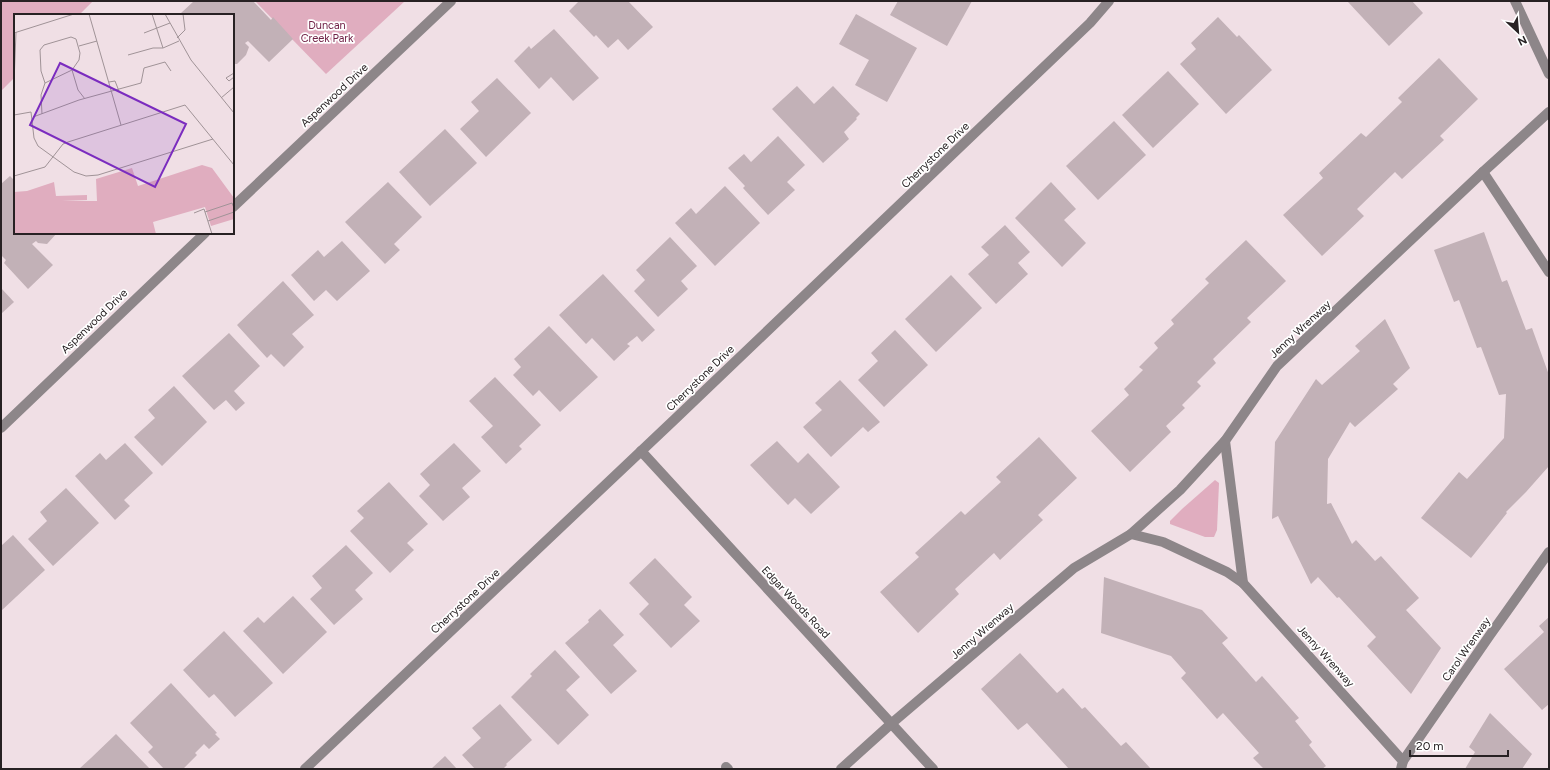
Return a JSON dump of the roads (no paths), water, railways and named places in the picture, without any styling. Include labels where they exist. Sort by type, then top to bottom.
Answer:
[{"type":"street","name":"Aspenwood Drive","points":[[234,206],[451,1]]},
{"type":"street","name":"Cherrystone Drive","points":[[304,769],[641,451],[1090,23],[1109,1]]},
{"type":"street","points":[[1515,1],[1549,74]]},
{"type":"street","name":"Jenny Wrenway","points":[[842,769],[892,723],[1074,568],[1131,534],[1180,490],[1225,440],[1277,366],[1549,112]]},
{"type":"street","points":[[1483,172],[1549,272]]},
{"type":"street","name":"Aspenwood Drive","points":[[1,428],[204,234]]},
{"type":"street","points":[[1225,440],[1243,583]]},
{"type":"street","name":"Edgar Woods Road","points":[[641,451],[933,769]]},
{"type":"street","name":"Jenny Wrenway","points":[[1131,534],[1163,542],[1227,572],[1243,583],[1402,765]]},
{"type":"street","name":"Carol Wrenway","points":[[1402,765],[1490,635],[1549,552]]},
{"type":"park label","name":"Duncan Creek Park","points":[[327,31]]}]
